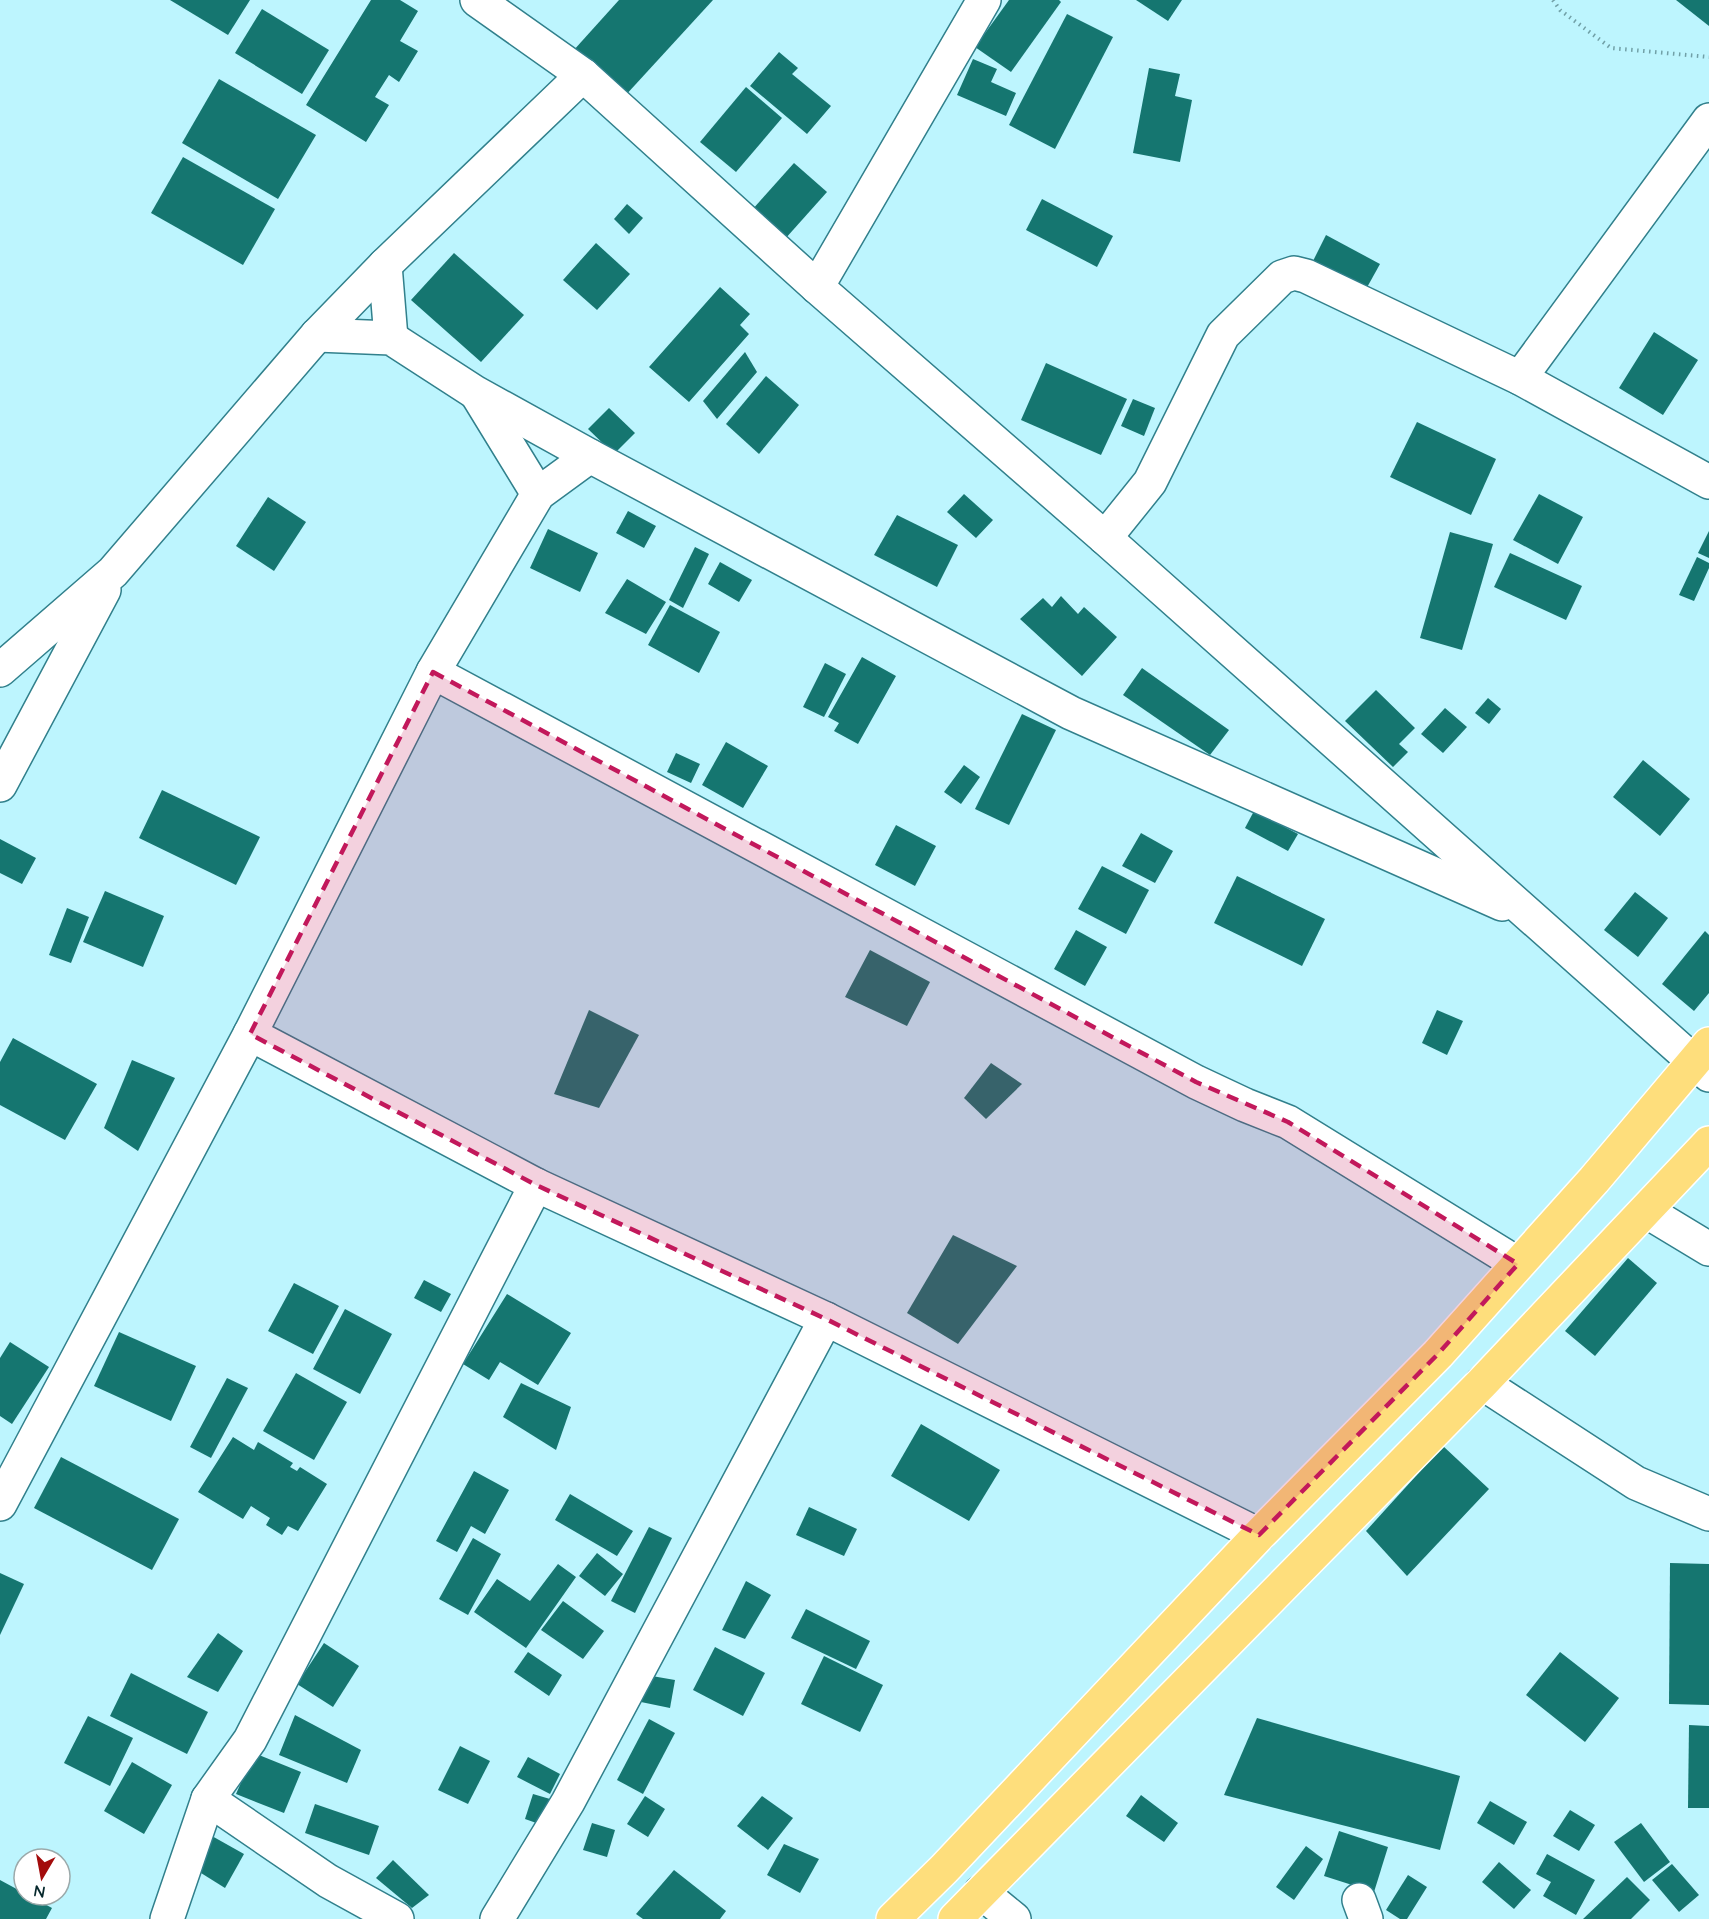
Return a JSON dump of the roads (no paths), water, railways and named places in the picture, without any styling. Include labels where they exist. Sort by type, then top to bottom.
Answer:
[{"type":"main road","points":[[893,1919],[944,1869],[1259,1535],[1438,1354],[1704,1060]]},
{"type":"main road","points":[[955,1919],[1482,1383],[1709,1143]]},
{"type":"street","points":[[477,0],[582,75],[817,287],[1105,538],[1531,917],[1704,1060]]},
{"type":"street","points":[[817,287],[984,0]]},
{"type":"street","points":[[0,670],[113,572],[317,334],[385,265],[582,75]]},
{"type":"street","points":[[1520,378],[1709,120]]},
{"type":"street","points":[[385,265],[391,338]]},
{"type":"street","points":[[1105,538],[1150,482],[1223,335],[1282,277],[1294,273],[1306,276],[1520,378],[1709,482]]},
{"type":"street","points":[[317,334],[391,338],[476,393],[590,456],[1071,713],[1531,917]]},
{"type":"street","points":[[476,393],[538,494]]},
{"type":"street","points":[[0,1504],[250,1034],[434,672],[538,494],[590,456]]},
{"type":"street","points":[[1,782],[113,572]]},
{"type":"street","points":[[434,672],[1196,1083],[1288,1122],[1518,1264]]},
{"type":"street","points":[[250,1034],[536,1185],[826,1319],[1259,1535]]},
{"type":"street","points":[[167,1919],[208,1799],[250,1740],[536,1185]]},
{"type":"street","points":[[1646,1211],[1709,1250]]},
{"type":"street","points":[[497,1919],[568,1802],[826,1319]]},
{"type":"street","points":[[1482,1383],[1636,1483],[1709,1515]]},
{"type":"street","points":[[208,1799],[328,1881],[397,1919]]},
{"type":"street","points":[[981,1892],[1014,1919]]}]
